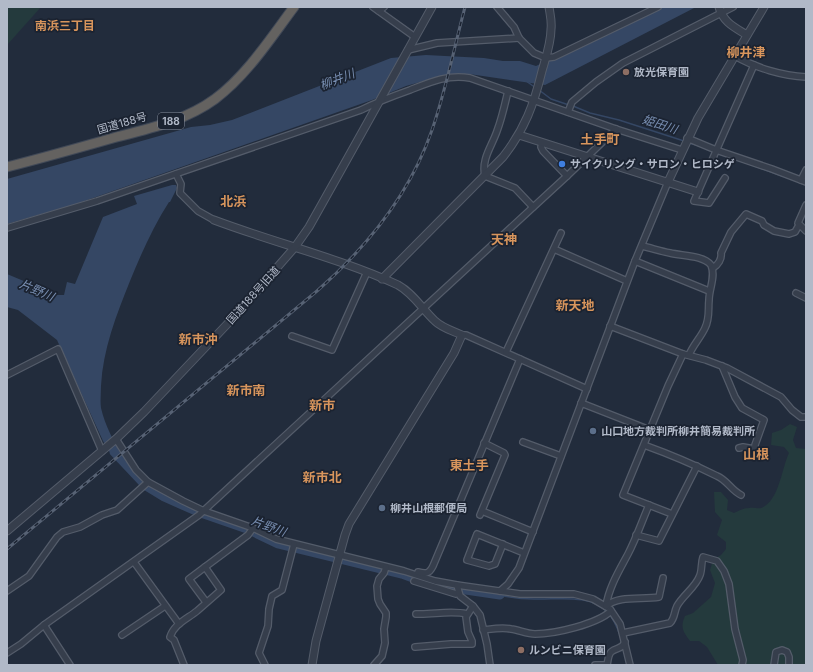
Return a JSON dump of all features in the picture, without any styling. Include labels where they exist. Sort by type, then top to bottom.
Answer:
[{"type":"highway","name":"国道188号","points":[[7,167],[149,128],[185,116],[202,107],[224,92],[239,77],[294,7]]},
{"type":"street","points":[[373,7],[415,37]]},
{"type":"street","points":[[379,11],[384,7]]},
{"type":"street","name":"国道188号旧道","points":[[7,531],[102,451],[144,412],[232,319],[296,247],[309,227],[432,7]]},
{"type":"street","points":[[497,7],[514,28],[519,38],[534,53],[545,60]]},
{"type":"street","points":[[382,279],[485,176],[503,157],[519,135],[535,100],[550,40],[552,27],[550,7]]},
{"type":"street","points":[[545,60],[658,7]]},
{"type":"street","points":[[569,111],[572,102],[596,82],[623,63],[720,10],[733,7]]},
{"type":"street","points":[[500,591],[514,577],[519,568],[635,261],[685,143],[698,118],[764,7]]},
{"type":"street","points":[[720,10],[724,19],[747,35]]},
{"type":"street","points":[[407,51],[437,44],[519,38]]},
{"type":"street","points":[[735,56],[754,65],[787,75],[806,77]]},
{"type":"street","points":[[725,178],[709,203],[694,201],[754,65]]},
{"type":"street","points":[[7,228],[97,201],[176,174],[361,110],[380,99],[438,79],[463,76],[569,111],[616,129],[716,150],[803,181],[806,170]]},
{"type":"street","points":[[485,176],[483,168],[487,153],[497,131],[508,91]]},
{"type":"street","points":[[7,653],[202,512],[567,176],[616,129]]},
{"type":"street","points":[[519,135],[698,192]]},
{"type":"street","points":[[542,143],[541,147],[543,151],[567,176]]},
{"type":"street","points":[[176,174],[181,184],[180,193],[198,211],[214,220],[367,272],[406,290],[441,326],[506,352],[587,389]]},
{"type":"street","points":[[485,176],[515,188],[532,207]]},
{"type":"street","points":[[713,268],[718,265],[722,256],[721,253],[731,232],[746,214],[762,221],[774,230],[789,234],[794,232],[798,225],[798,221],[806,204]]},
{"type":"street","points":[[798,225],[806,231]]},
{"type":"street","points":[[506,352],[561,233]]},
{"type":"street","points":[[642,246],[701,259],[709,262],[713,268],[709,290],[709,311],[706,326],[686,354],[668,386],[623,495],[672,514]]},
{"type":"street","points":[[554,250],[627,282]]},
{"type":"street","points":[[635,261],[709,290]]},
{"type":"street","points":[[292,336],[332,350],[367,272]]},
{"type":"street","points":[[796,293],[806,298]]},
{"type":"street","points":[[610,326],[722,366],[744,376],[781,397],[792,410],[801,416],[806,417]]},
{"type":"street","points":[[312,665],[316,641],[345,535],[356,513],[454,353],[462,335]]},
{"type":"street","points":[[7,375],[58,349],[102,451]]},
{"type":"street","points":[[409,572],[412,570],[426,574],[430,572],[520,359]]},
{"type":"street","points":[[722,366],[735,397],[742,408],[764,420],[755,450],[743,447],[739,448]]},
{"type":"street","points":[[581,403],[650,430]]},
{"type":"street","points":[[114,440],[146,484],[202,512],[276,539],[340,555],[385,570],[409,572],[457,589],[500,591],[520,594],[574,594],[593,599],[606,606],[620,624],[630,665]]},
{"type":"street","points":[[523,442],[561,456]]},
{"type":"street","points":[[484,443],[504,452],[505,455],[481,513],[532,532]]},
{"type":"street","points":[[644,445],[688,462],[721,478],[732,490],[741,495]]},
{"type":"street","points":[[636,535],[659,541],[697,466]]},
{"type":"street","points":[[7,591],[29,576],[57,537],[63,532],[80,527],[102,515],[117,510],[146,484]]},
{"type":"street","points":[[606,606],[611,587],[621,564],[628,554],[649,505]]},
{"type":"street","points":[[206,602],[189,579],[252,530]]},
{"type":"street","points":[[503,544],[495,564],[489,566],[467,560],[477,534],[503,544],[524,553]]},
{"type":"street","points":[[265,665],[259,653],[268,626],[270,602],[272,596],[282,590],[294,544]]},
{"type":"street","points":[[623,633],[670,623],[674,620],[675,610],[678,604],[698,580],[701,573],[700,567],[703,557],[714,559],[720,564],[729,584],[734,623],[743,660],[742,665]]},
{"type":"street","points":[[134,562],[179,624]]},
{"type":"street","points":[[184,665],[177,645],[170,637],[172,632],[179,624],[221,590],[205,567]]},
{"type":"street","points":[[374,665],[382,656],[386,643],[384,629],[386,613],[378,599],[377,586],[378,579],[385,570]]},
{"type":"street","points":[[606,606],[617,600],[659,597],[663,578]]},
{"type":"street","points":[[414,581],[456,594],[457,589]]},
{"type":"street","points":[[457,589],[480,615],[490,665]]},
{"type":"street","points":[[122,635],[165,606]]},
{"type":"street","points":[[415,647],[472,644],[467,629],[466,617],[473,606]]},
{"type":"street","points":[[416,614],[428,615],[449,612],[467,614]]},
{"type":"street","points":[[483,630],[510,628],[535,634],[572,629],[610,612]]},
{"type":"street","points":[[44,625],[70,665]]},
{"type":"street","points":[[595,665],[607,665],[609,653],[621,648],[625,642]]},
{"type":"street","points":[[774,665],[776,652],[782,650],[787,652],[789,657],[789,665]]},
{"type":"green space","points":[[7,7],[41,7],[7,45]]},
{"type":"green space","points":[[790,424],[797,427],[793,440],[796,448],[806,449],[806,665],[718,665],[707,647],[699,641],[690,641],[684,632],[683,626],[685,616],[693,613],[711,597],[715,583],[710,570],[713,560],[721,555],[726,549],[726,542],[717,535],[722,520],[715,512],[714,492],[721,492],[728,500],[727,510],[734,513],[747,508],[761,508],[767,504],[776,492],[789,453],[784,447],[771,445],[772,433],[781,430]]},
{"type":"water","points":[[664,7],[696,7],[545,85],[469,74],[438,77],[406,86],[372,100],[76,204],[7,224],[7,179],[191,127],[210,125],[232,120],[391,58],[426,55],[484,58],[503,61],[520,61],[536,66]]},
{"type":"water","points":[[176,185],[177,188],[170,202],[163,211],[134,271],[115,320],[104,359],[101,386],[101,408],[107,427],[123,458],[119,463],[103,441],[57,340],[18,310],[7,307],[7,274],[57,295],[64,295],[67,282],[75,284],[103,217],[137,204],[134,196]]},
{"type":"waterway","name":"姫田川","points":[[526,81],[536,88]]},
{"type":"waterway","name":"姫田川","points":[[539,90],[551,99],[569,105]]},
{"type":"waterway","name":"姫田川","points":[[573,106],[590,113],[619,120],[684,141]]},
{"type":"waterway","name":"姫田川","points":[[689,143],[703,147]]},
{"type":"waterway","name":"姫田川","points":[[732,158],[782,176]]},
{"type":"waterway","name":"片野川","points":[[114,452],[146,486],[164,497],[198,512],[247,529],[278,544],[402,574],[429,584],[500,595]]},
{"type":"waterway","name":"片野川","points":[[500,595],[526,599],[583,600],[601,607],[608,613],[615,623],[620,635]]},
{"type":"railway","points":[[7,549],[317,291],[370,238],[399,197],[412,176],[423,153],[442,100],[465,7]]},
{"type":"place","name":"放光保育園","points":[[626,72]]},
{"type":"place","name":"サイクリング・サロン・ヒロシゲ","points":[[562,164]]},
{"type":"place","name":"山口地方裁判所柳井簡易裁判所","points":[[593,431]]},
{"type":"place","name":"柳井山根郵便局","points":[[382,508]]},
{"type":"place","name":"ルンビニ保育園","points":[[521,650]]},
{"type":"district","name":"南浜三丁目","points":[[65,25]]},
{"type":"district","name":"柳井津","points":[[746,52]]},
{"type":"district","name":"土手町","points":[[600,139]]},
{"type":"district","name":"北浜","points":[[233,201]]},
{"type":"district","name":"天神","points":[[504,239]]},
{"type":"district","name":"新天地","points":[[575,305]]},
{"type":"district","name":"新市沖","points":[[198,339]]},
{"type":"district","name":"新市南","points":[[246,390]]},
{"type":"district","name":"新市","points":[[322,405]]},
{"type":"district","name":"山根","points":[[756,454]]},
{"type":"district","name":"東土手","points":[[469,465]]},
{"type":"district","name":"新市北","points":[[322,477]]},
{"type":"water label","name":"柳井川","points":[[337,79]]}]
